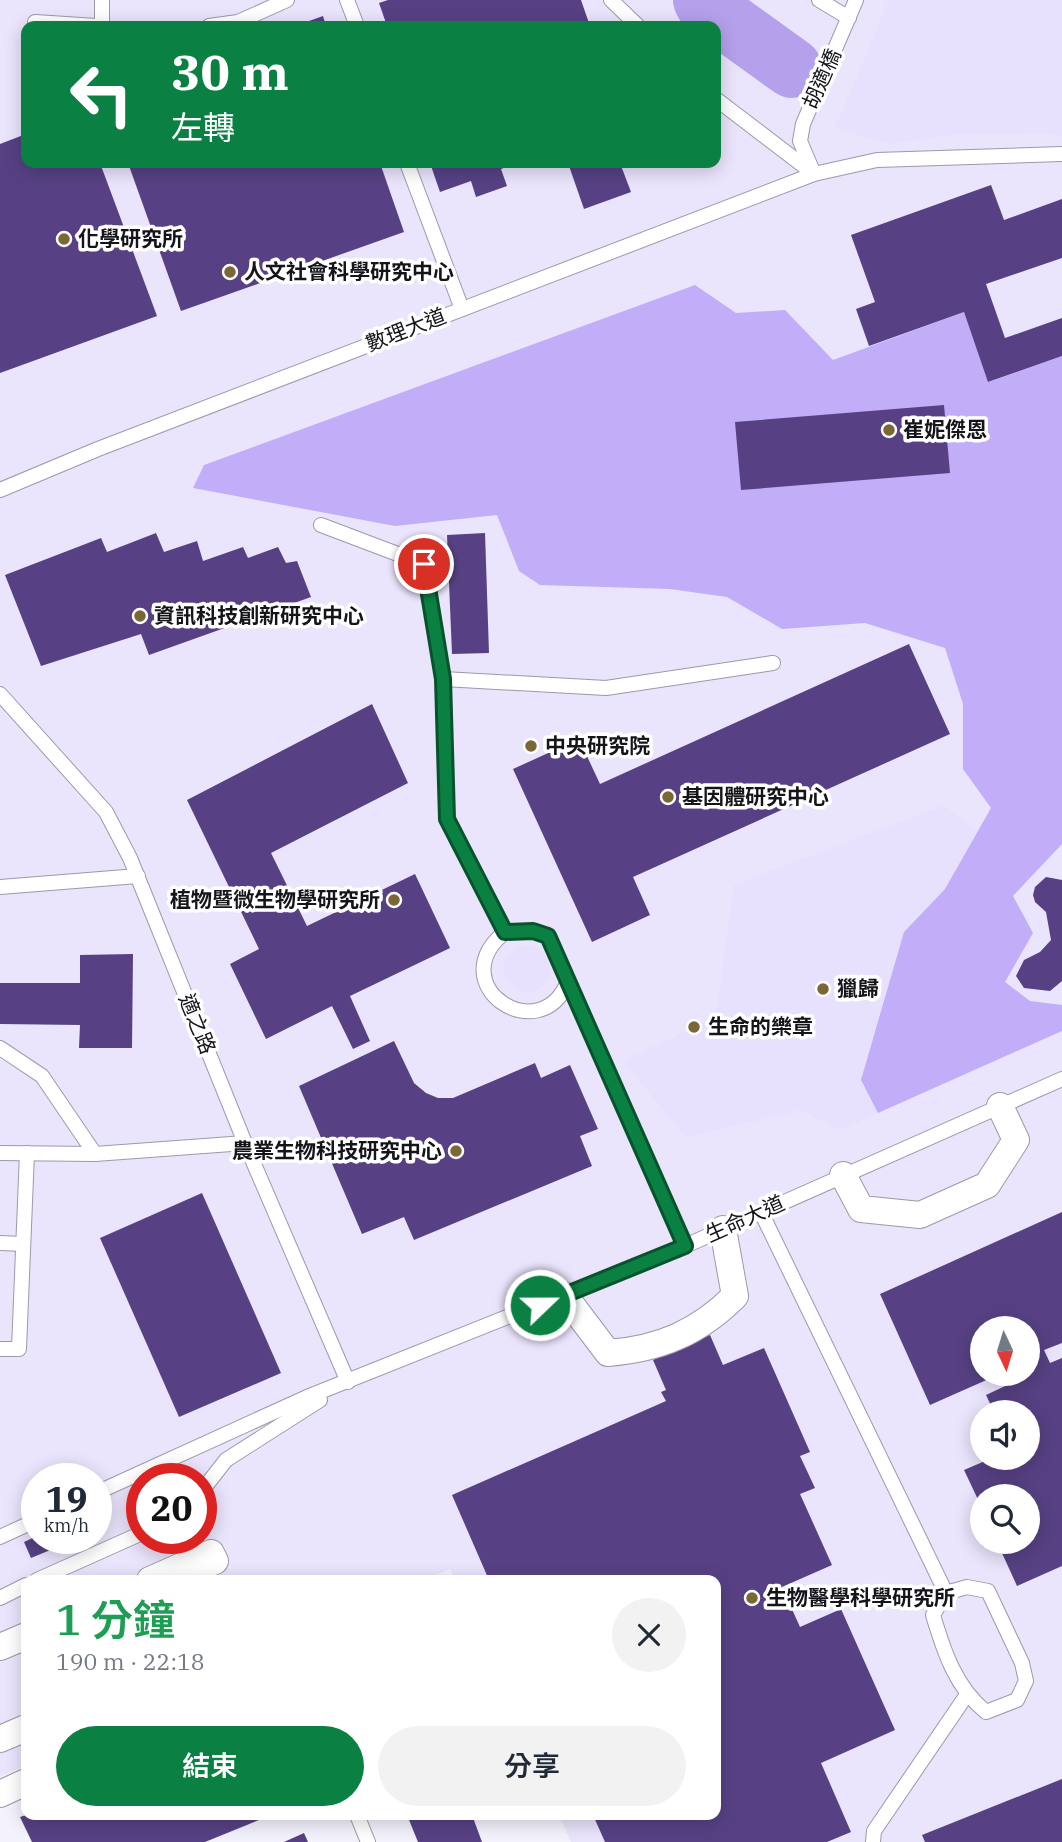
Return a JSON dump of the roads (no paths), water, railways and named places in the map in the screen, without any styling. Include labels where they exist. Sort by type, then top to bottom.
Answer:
[{"type":"street","points":[[843,1175],[861,1209],[920,1215],[987,1185],[1016,1140],[1000,1106]]},
{"type":"street","points":[[564,1295],[608,1353],[645,1350],[711,1320],[735,1296],[723,1229]]},
{"type":"street","points":[[161,1575],[211,1553],[215,1561],[183,1575]]},
{"type":"street","points":[[0,1647],[21,1638]]},
{"type":"street","points":[[0,1739],[21,1730]]},
{"type":"street","points":[[0,1794],[21,1784]]},
{"type":"lane","points":[[102,0],[102,21]]},
{"type":"lane","points":[[240,21],[287,0]]},
{"type":"lane","points":[[347,0],[355,21]]},
{"type":"lane","points":[[611,0],[633,21]]},
{"type":"lane","points":[[819,0],[849,18]]},
{"type":"lane","name":"胡適橋","points":[[814,174],[800,141],[803,124],[856,0]]},
{"type":"lane","points":[[721,103],[814,174]]},
{"type":"lane","name":"數理大道","points":[[0,490],[98,449],[814,174],[877,160],[1062,153]]},
{"type":"lane","points":[[409,168],[462,309]]},
{"type":"lane","points":[[321,525],[424,564],[443,679],[447,819],[505,932]]},
{"type":"lane","points":[[443,679],[606,688],[773,663]]},
{"type":"lane","name":"適之路","points":[[0,694],[106,812],[138,876],[245,1143],[348,1382]]},
{"type":"lane","points":[[0,887],[138,876]]},
{"type":"lane","points":[[568,981],[555,1001],[530,1012],[502,1004],[485,981],[483,967],[494,941],[505,932],[533,931],[548,936],[568,981],[685,1246]]},
{"type":"lane","points":[[0,1048],[42,1076],[95,1154]]},
{"type":"lane","name":"生命大道","points":[[112,1486],[307,1397],[685,1246],[1062,1079]]},
{"type":"lane","points":[[0,1153],[95,1154],[245,1143]]},
{"type":"lane","points":[[0,1349],[19,1349],[27,1153]]},
{"type":"lane","points":[[761,1212],[946,1593]]},
{"type":"lane","points":[[0,1243],[23,1244]]},
{"type":"lane","name":"生命大道","points":[[217,1472],[226,1460],[348,1382]]},
{"type":"lane","points":[[0,1537],[21,1527]]},
{"type":"lane","points":[[48,1575],[126,1541]]},
{"type":"lane","points":[[968,1587],[988,1591],[1022,1663],[1026,1681],[1017,1700],[986,1712],[967,1696],[943,1648],[933,1615],[946,1593],[968,1587]]},
{"type":"lane","points":[[0,1598],[21,1588]]},
{"type":"lane","points":[[873,1842],[874,1831],[967,1696]]},
{"type":"lane","points":[[359,1820],[368,1842]]},
{"type":"waterway","points":[[703,0],[707,7],[792,68]]},
{"type":"place","name":"化學研究所","points":[[64,239]]},
{"type":"place","name":"人文社會科學研究中心","points":[[230,272]]},
{"type":"place","name":"崔妮傑恩","points":[[889,430]]},
{"type":"place","name":"資訊科技創新研究中心","points":[[140,616]]},
{"type":"place","name":"中央研究院","points":[[531,746]]},
{"type":"place","name":"基因體研究中心","points":[[668,797]]},
{"type":"place","name":"植物暨微生物學研究所","points":[[394,900]]},
{"type":"place","name":"獵歸","points":[[823,989]]},
{"type":"place","name":"生命的樂章","points":[[694,1027]]},
{"type":"place","name":"農業生物科技研究中心","points":[[456,1151]]},
{"type":"place","name":"生物醫學科學研究所","points":[[752,1598]]}]
